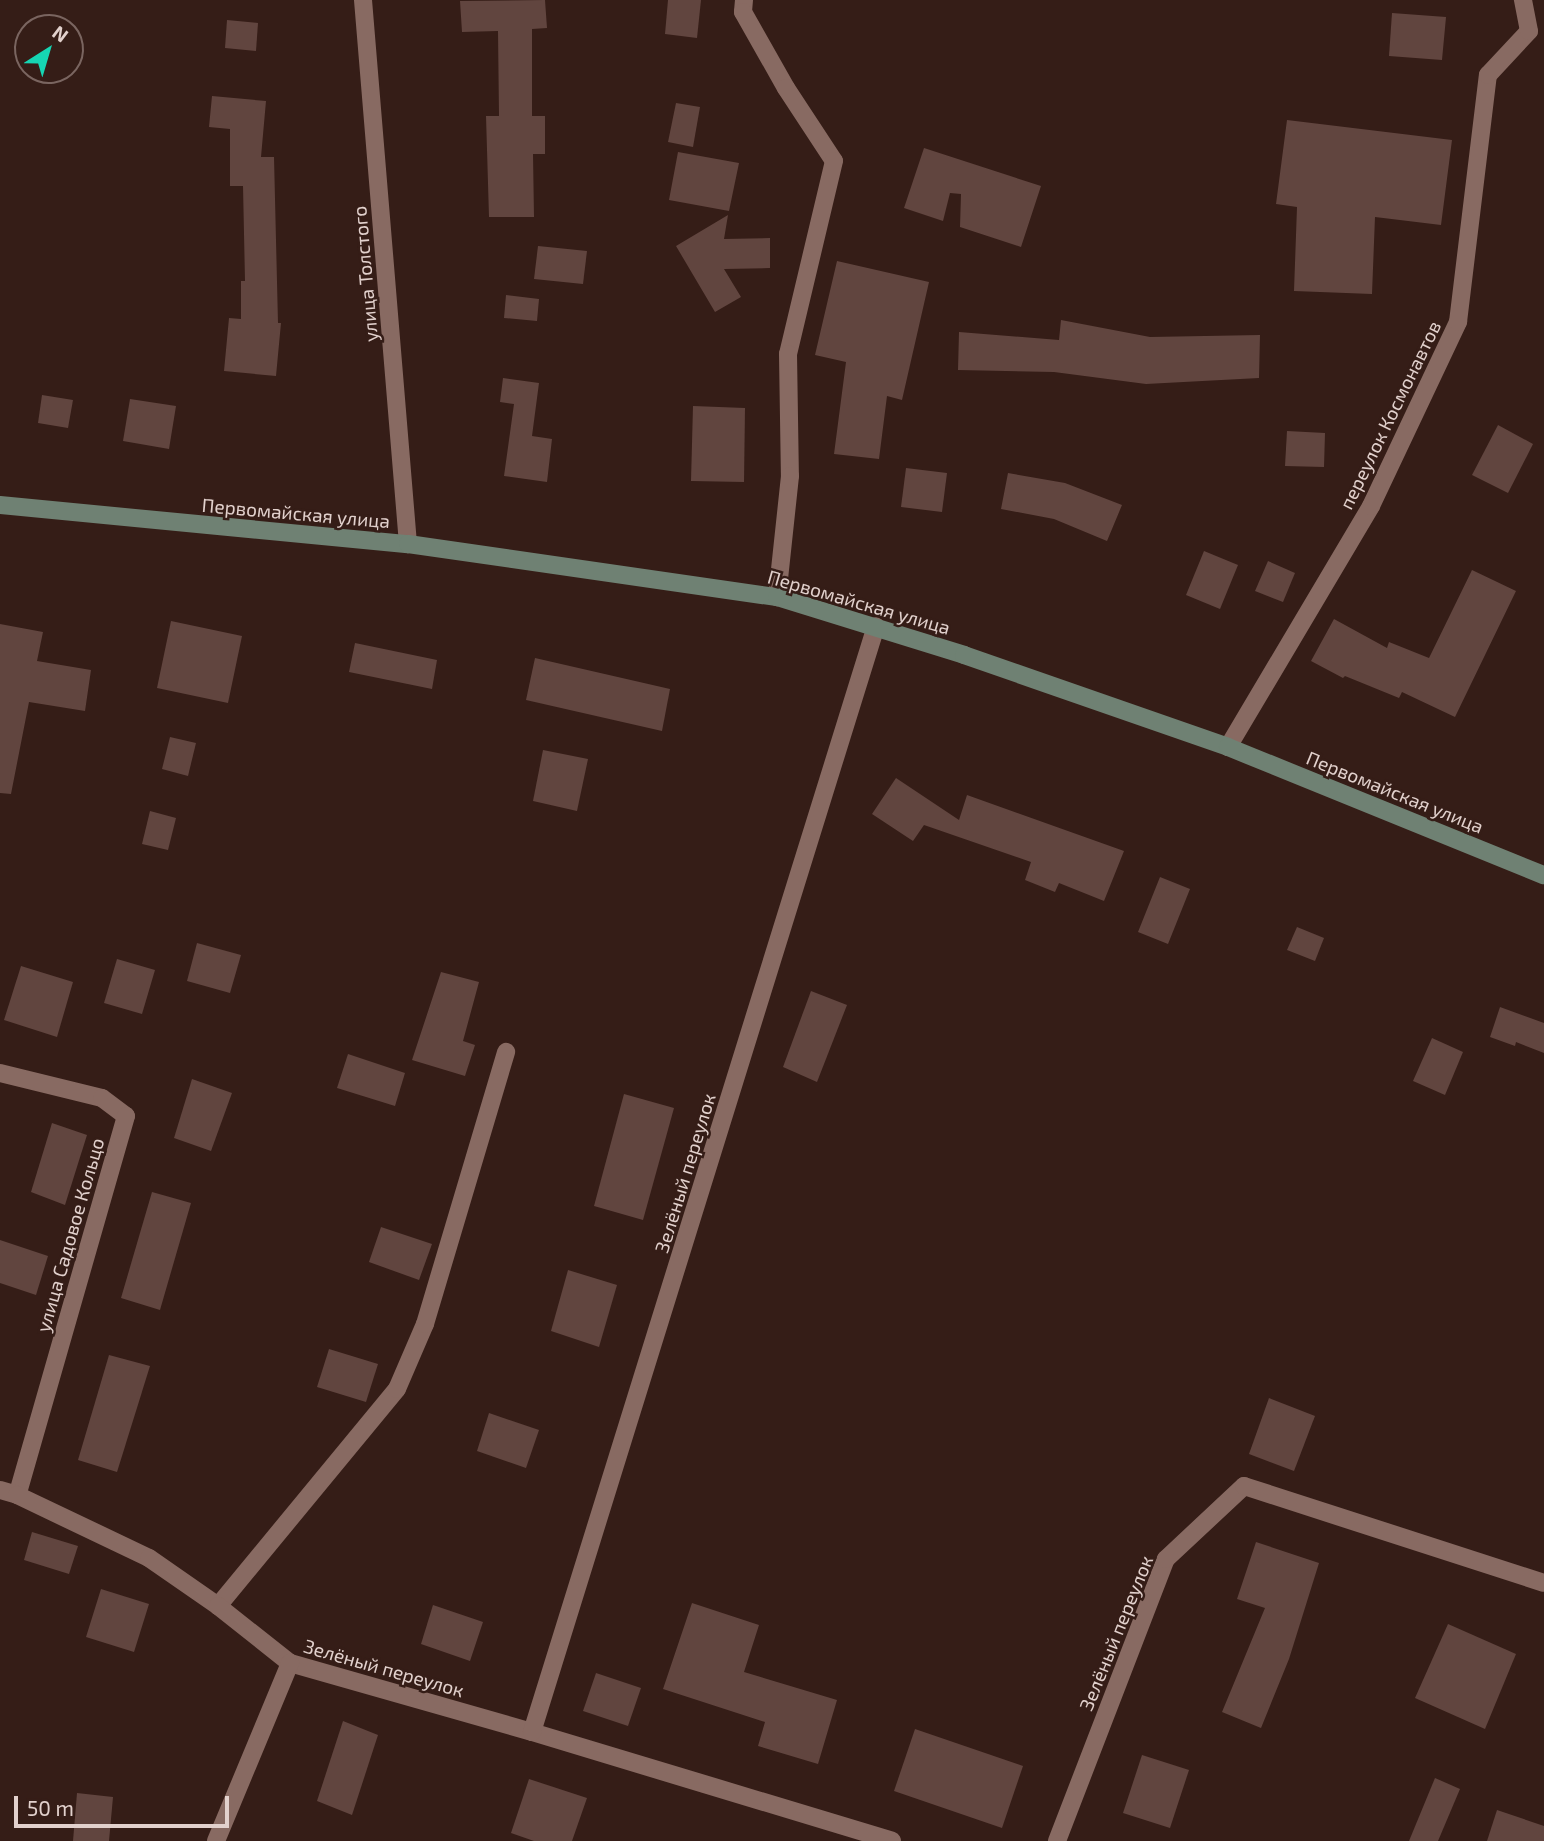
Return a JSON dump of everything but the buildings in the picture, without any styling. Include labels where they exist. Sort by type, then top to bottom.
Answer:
[{"type":"main road","name":"Первомайская улица","points":[[0,505],[408,544],[777,597],[876,626],[1228,747],[1544,875]]},
{"type":"street","name":"улица Толстого","points":[[363,0],[408,544]]},
{"type":"street","points":[[744,0],[743,12],[786,88],[834,161],[788,354],[790,476],[777,597]]},
{"type":"street","name":"переулок Космонавтов","points":[[1228,747],[1371,506],[1458,322],[1488,75],[1536,33],[1522,0]]},
{"type":"street","name":"Зелёный переулок","points":[[532,1732],[876,626]]},
{"type":"street","points":[[218,1606],[397,1389],[425,1324],[506,1052]]},
{"type":"street","name":"улица Садовое Кольцо","points":[[0,1073],[102,1098],[126,1116],[9,1492],[149,1558],[218,1606],[290,1663]]},
{"type":"street","name":"Зелёный переулок","points":[[1058,1841],[1166,1559],[1244,1486],[1544,1583]]},
{"type":"street","name":"Зелёный переулок","points":[[216,1841],[290,1663],[532,1732],[892,1841]]}]
